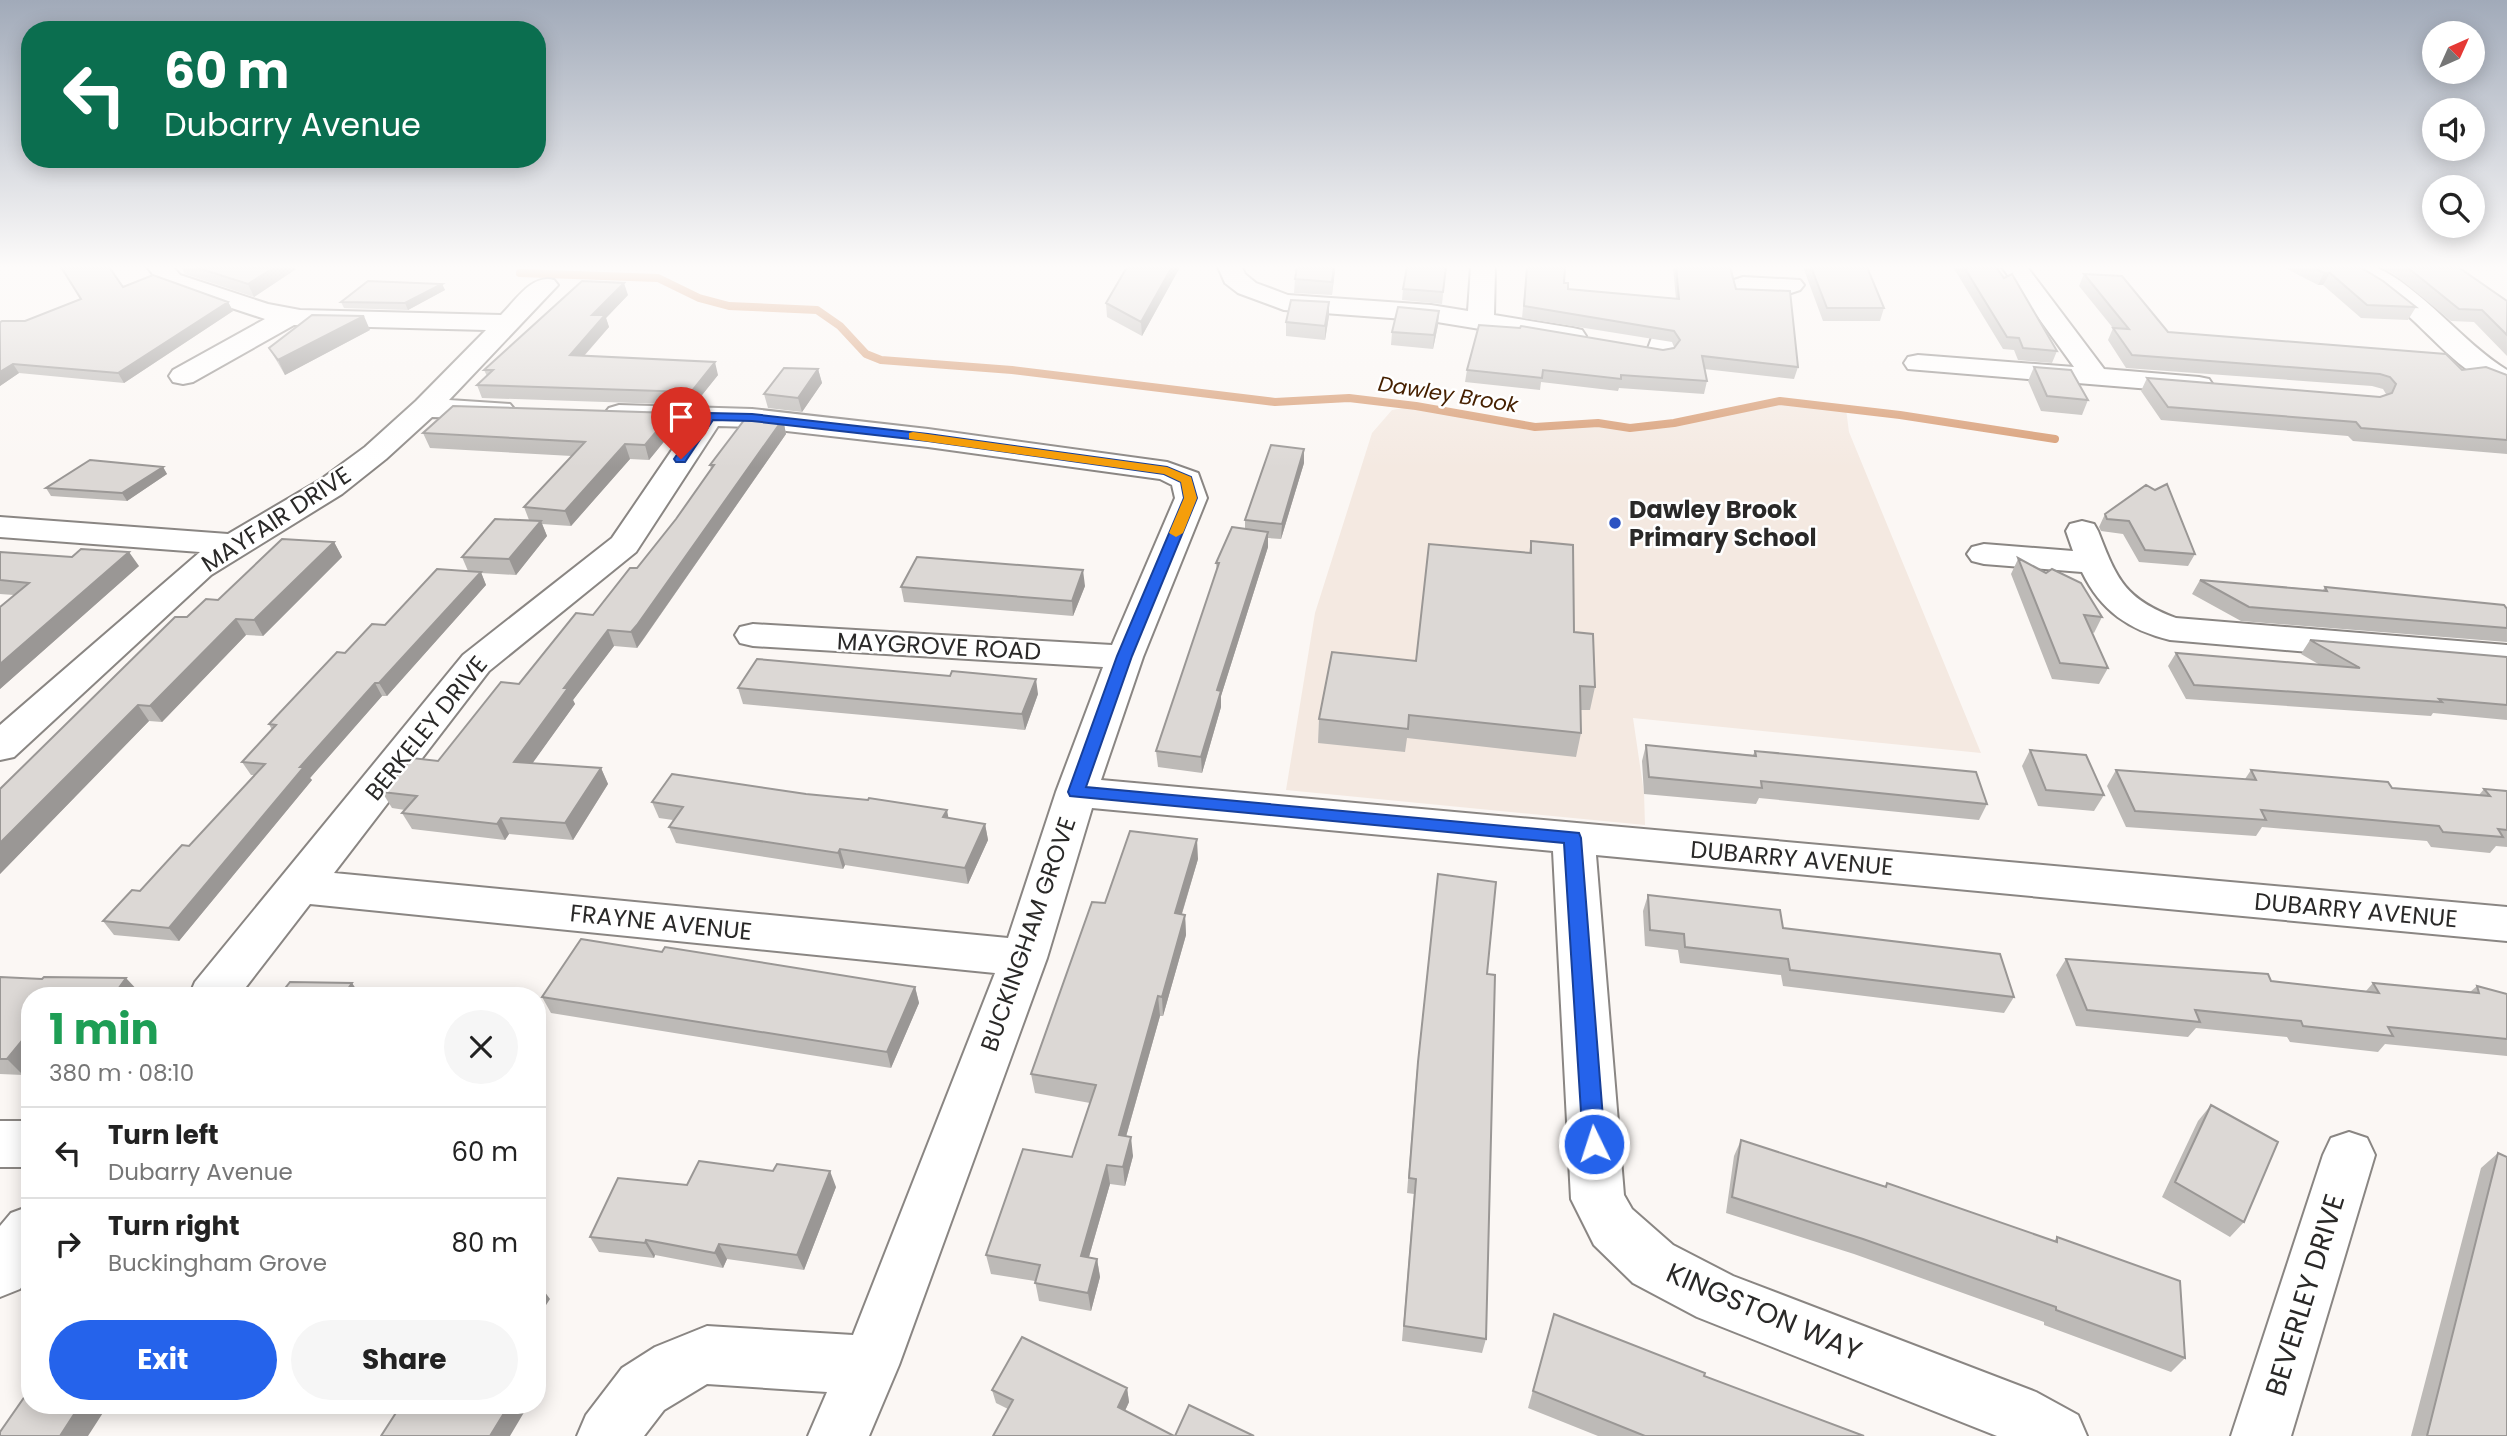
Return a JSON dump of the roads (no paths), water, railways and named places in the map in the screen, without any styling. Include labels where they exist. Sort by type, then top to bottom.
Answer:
[{"type":"street","points":[[183,376],[258,334]]},
{"type":"street","name":"MAYFAIR DRIVE","points":[[0,747],[199,568],[231,544],[305,503],[348,475],[425,408],[496,334]]},
{"type":"street","points":[[1561,334],[1598,340]]},
{"type":"street","points":[[2064,334],[2096,377]]},
{"type":"street","points":[[2445,334],[2474,360],[2507,382]]},
{"type":"street","points":[[1918,363],[2220,386]]},
{"type":"street","points":[[425,408],[533,411]]},
{"type":"street","name":"BUCKINGHAM GROVE","points":[[587,413],[752,418],[928,438],[1167,471],[1186,480],[1191,498],[1125,656],[1076,792],[1024,958],[870,1365],[838,1436]]},
{"type":"street","name":"BERKELEY DRIVE","points":[[219,987],[476,663],[624,545],[709,416]]},
{"type":"street","points":[[0,527],[231,544]]},
{"type":"street","points":[[1984,554],[2088,547],[2120,603],[2134,613],[2170,629],[2507,657]]},
{"type":"street","name":"MAYGROVE ROAD","points":[[753,635],[1125,656]]},
{"type":"street","name":"DUBARRY AVENUE","points":[[1076,792],[2507,924]]},
{"type":"street","name":"KINGSTON WAY","points":[[1573,838],[1598,1199],[1614,1227],[1653,1264],[1717,1298],[2015,1413],[2057,1436]]},
{"type":"street","name":"FRAYNE AVENUE","points":[[299,886],[1024,958]]},
{"type":"street","points":[[0,1144],[21,1144]]},
{"type":"street","name":"BEVERLEY DRIVE","points":[[2261,1436],[2349,1155]]},
{"type":"street","points":[[0,1270],[21,1243]]},
{"type":"street","points":[[607,1436],[643,1389],[676,1368],[707,1355],[870,1365]]},
{"type":"waterway","name":"Dawley Brook","points":[[847,334],[866,354],[881,360],[1012,370],[1275,402],[1349,398],[1416,406],[1535,427],[1598,423],[1630,428],[1674,423],[1780,401],[1900,415],[2055,439]]},
{"type":"place","name":"Dawley Brook Primary School","points":[[1615,523]]}]
